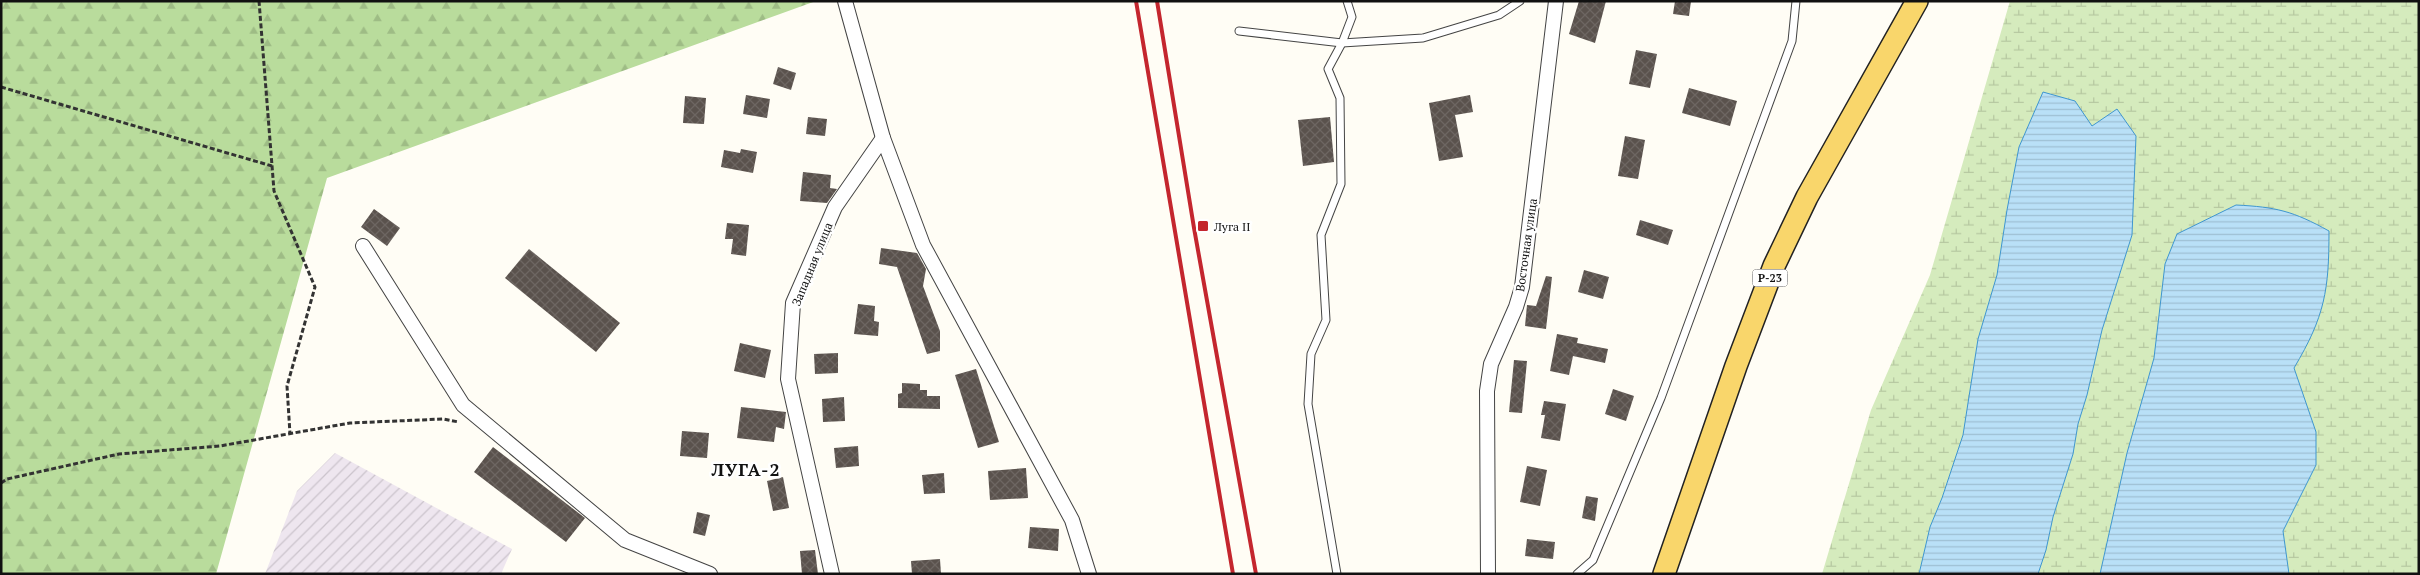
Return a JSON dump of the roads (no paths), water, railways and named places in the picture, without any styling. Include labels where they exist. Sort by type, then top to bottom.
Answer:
[{"type":"main road","name":"Р-23","points":[[1664,574],[1736,366],[1774,266],[1807,197],[1917,1]]},
{"type":"street","points":[[845,1],[884,138],[923,245],[1072,520],[1089,574]]},
{"type":"street","name":"Восточная улица","points":[[1488,574],[1487,391],[1494,356],[1516,307],[1522,288],[1556,1]]},
{"type":"street","name":"Западная улица","points":[[832,574],[788,379],[793,303],[835,207],[884,138]]},
{"type":"street","points":[[363,246],[463,404],[625,540],[710,574]]},
{"type":"lane","points":[[1337,574],[1308,404],[1311,354],[1326,320],[1321,235],[1341,184],[1340,98],[1328,69],[1342,43],[1352,17],[1347,1]]},
{"type":"lane","points":[[1239,31],[1342,43],[1423,38],[1499,15],[1520,1]]},
{"type":"lane","points":[[1577,574],[1592,560],[1661,398],[1792,41],[1796,1]]},
{"type":"water","points":[[2043,92],[2075,101],[2092,126],[2117,109],[2136,136],[2132,235],[2102,330],[2087,395],[2078,424],[2073,454],[2053,517],[2046,550],[2038,574],[1919,574],[1930,527],[1942,498],[1963,435],[1978,339],[1997,275],[2019,147]]},
{"type":"water","points":[[2236,205],[2284,211],[2329,231],[2328,270],[2323,302],[2313,333],[2294,368],[2316,432],[2316,465],[2283,531],[2289,574],[2100,574],[2127,453],[2154,358],[2165,264],[2177,234]]},
{"type":"railway","points":[[1136,1],[1233,574]]},
{"type":"railway","points":[[1157,1],[1194,228],[1256,574]]},
{"type":"place","name":"Луга II","points":[[1203,226]]},
{"type":"district","name":"ЛУГА-2","points":[[746,469]]}]
